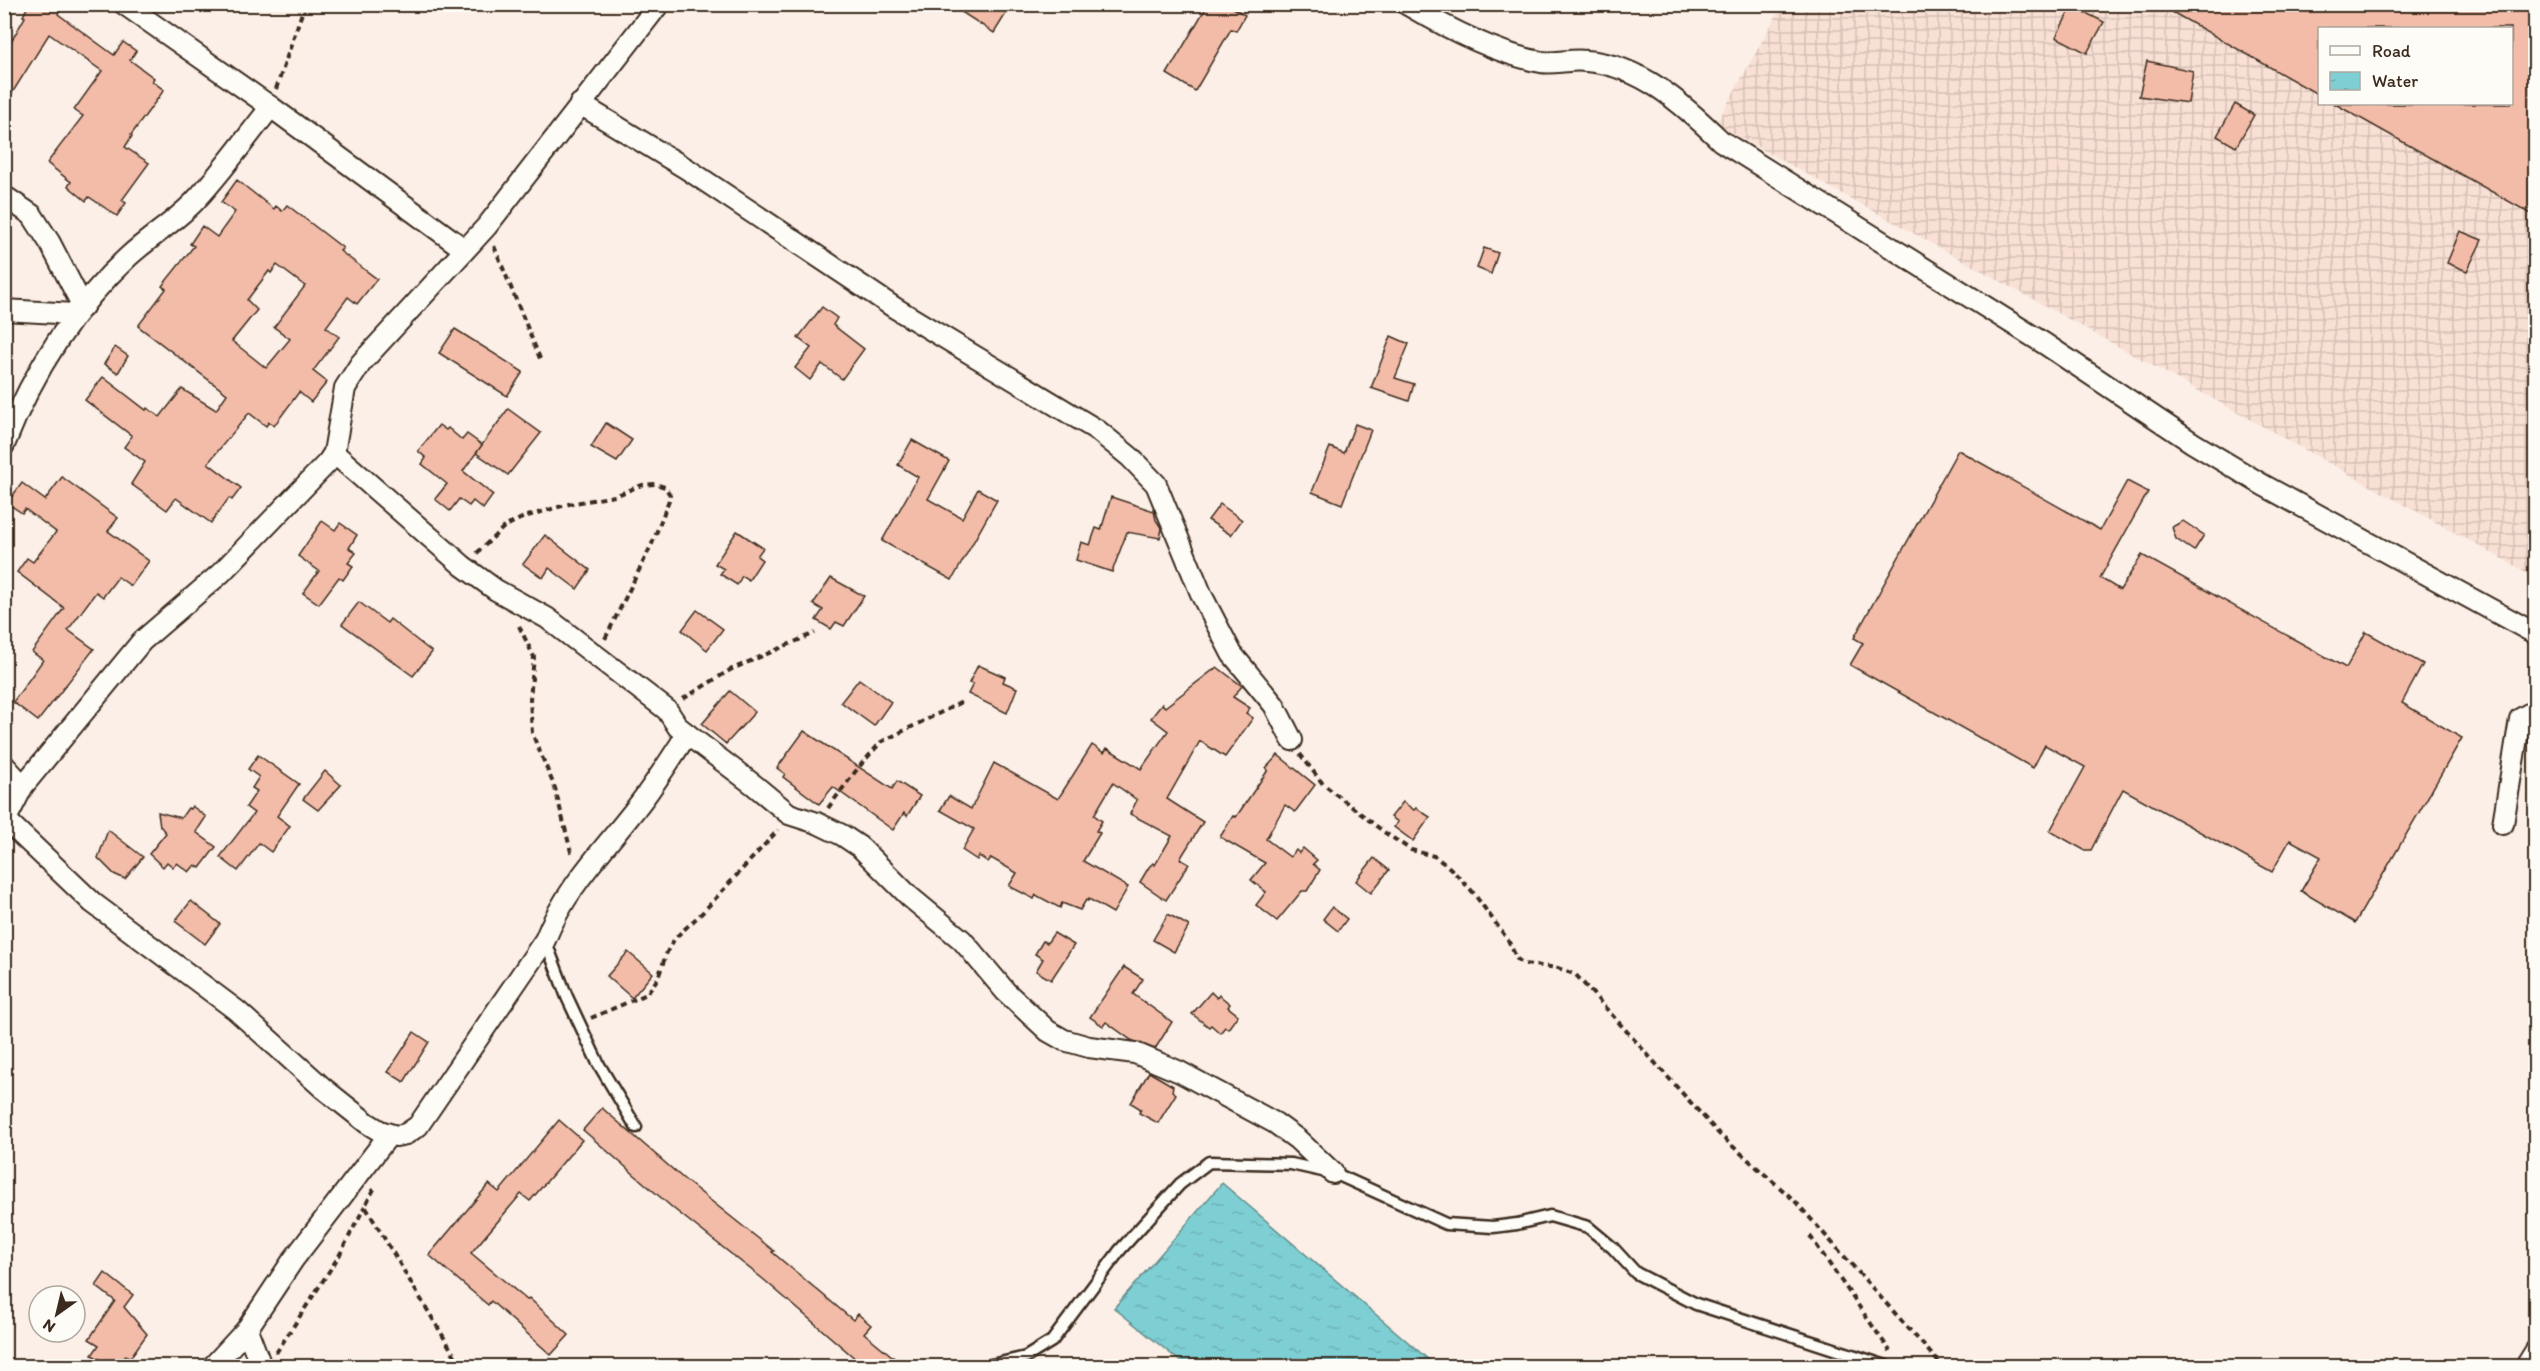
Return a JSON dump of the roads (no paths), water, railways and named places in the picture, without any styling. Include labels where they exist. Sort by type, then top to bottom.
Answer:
[{"type":"street","points":[[124,4],[464,249]]},
{"type":"street","points":[[659,4],[487,226],[351,377],[345,388],[334,453],[319,472],[221,573],[142,641],[23,786],[5,821],[93,903],[236,1010],[323,1088],[375,1128],[389,1135],[406,1134],[428,1116],[500,1004],[546,940],[553,919],[573,885],[640,804],[687,734]]},
{"type":"street","points":[[1406,4],[1429,18],[1500,51],[1542,62],[1586,60],[1608,65],[1637,76],[1664,91],[1721,141],[2045,344],[2193,442],[2263,485],[2535,634]]},
{"type":"street","points":[[580,104],[687,169],[896,308],[1097,430],[1130,457],[1156,484],[1202,596],[1232,654],[1274,705],[1292,740]]},
{"type":"street","points":[[4,445],[16,415],[79,310],[131,254],[175,220],[195,201],[270,107]]},
{"type":"street","points":[[4,196],[32,215],[50,243],[79,310]]},
{"type":"street","points":[[4,310],[79,310]]},
{"type":"street","points":[[334,453],[463,566],[496,590],[548,618],[597,655],[667,710],[678,727],[789,814],[842,835],[860,847],[910,897],[962,940],[1006,992],[1048,1031],[1064,1040],[1089,1047],[1135,1053],[1180,1072],[1275,1123],[1333,1173]]},
{"type":"street","points":[[2503,824],[2520,719],[2535,710]]},
{"type":"street","points":[[4,765],[23,786]]},
{"type":"street","points":[[213,1366],[247,1329],[293,1260],[389,1135]]},
{"type":"street","points":[[247,1329],[267,1361]]},
{"type":"street","points":[[2526,1366],[2535,1350]]},
{"type":"lane","points":[[546,940],[567,997],[598,1063],[636,1127]]},
{"type":"lane","points":[[987,1366],[1026,1357],[1052,1341],[1120,1250],[1180,1184],[1209,1162],[1291,1164],[1333,1173],[1446,1224],[1493,1227],[1550,1216],[1588,1227],[1613,1248],[1636,1273],[1696,1304],[1886,1366]]},
{"type":"water","points":[[1222,1183],[1436,1366],[1186,1366],[1114,1308]]}]
